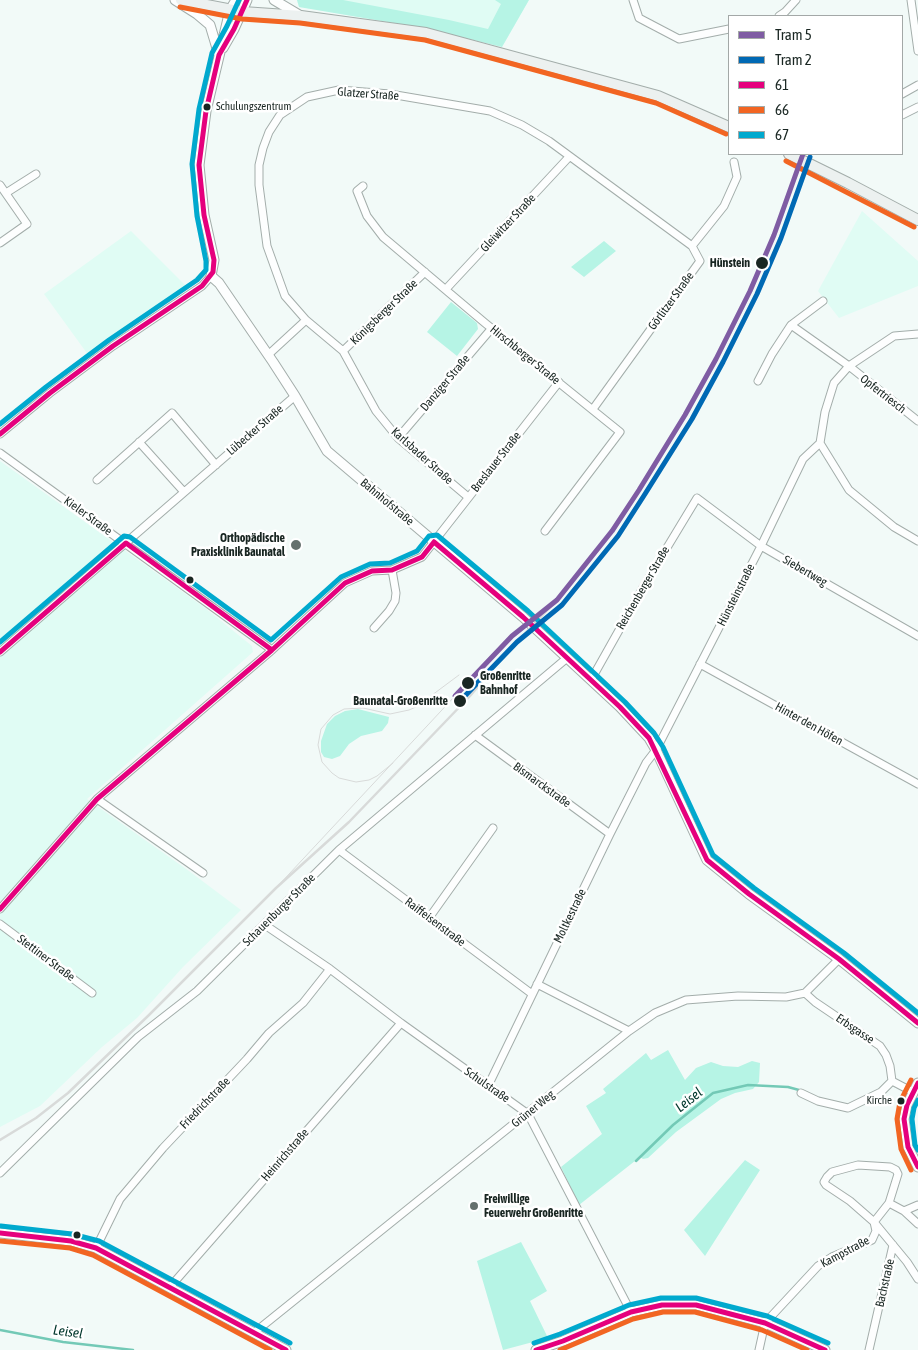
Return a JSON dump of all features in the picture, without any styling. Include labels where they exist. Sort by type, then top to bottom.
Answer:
[{"type":"main road","points":[[181,0],[243,12],[301,16],[426,33],[658,96],[728,127]]},
{"type":"main road","points":[[791,155],[918,220]]},
{"type":"street","points":[[175,0],[210,25],[219,55]]},
{"type":"street","points":[[0,434],[82,369],[202,286],[211,276],[214,260],[204,215],[199,165],[206,111],[230,10],[236,0]]},
{"type":"street","points":[[219,55],[243,12],[247,0]]},
{"type":"street","points":[[274,0],[301,16]]},
{"type":"street","points":[[633,0],[640,18],[679,39],[728,29]]},
{"type":"street","points":[[781,15],[786,12],[796,0]]},
{"type":"street","points":[[911,0],[918,51]]},
{"type":"street","points":[[903,93],[918,85]]},
{"type":"street","name":"Glatzer Straße","points":[[306,320],[285,296],[267,246],[259,184],[259,166],[269,132],[280,115],[307,97],[339,90],[390,94],[490,110],[522,125],[548,141],[692,246]]},
{"type":"street","points":[[903,114],[918,107]]},
{"type":"street","name":"Gleiwitzer Straße","points":[[446,289],[569,157]]},
{"type":"street","points":[[692,246],[724,206],[737,178],[734,162]]},
{"type":"street","points":[[0,243],[27,224],[2,190],[36,174]]},
{"type":"street","name":"Hirschberger Straße","points":[[363,186],[357,192],[367,216],[383,236],[620,432],[545,531]]},
{"type":"street","name":"Görlitzer Straße","points":[[592,409],[700,261],[692,246]]},
{"type":"street","name":"Königsberger Straße","points":[[343,351],[425,272]]},
{"type":"street","name":"Bahnhofstraße","points":[[211,276],[219,283],[268,354],[327,452],[523,617],[620,706],[649,738],[708,860],[749,894],[839,959],[918,1023]]},
{"type":"street","points":[[758,381],[772,354],[791,325],[823,302]]},
{"type":"street","points":[[268,354],[306,320]]},
{"type":"street","name":"Karlsbader Straße","points":[[306,320],[343,351],[376,412],[398,438],[468,497]]},
{"type":"street","name":"Opfertriesch","points":[[791,325],[848,366],[918,421]]},
{"type":"street","name":"Danziger Straße","points":[[398,438],[492,328]]},
{"type":"street","points":[[918,334],[894,336],[848,366],[834,384],[820,443],[849,490],[894,527],[918,541]]},
{"type":"street","name":"Breslauer Straße","points":[[434,542],[559,382]]},
{"type":"street","name":"Lübecker Straße","points":[[0,652],[295,396]]},
{"type":"street","name":"Lübecker Straße","points":[[97,480],[172,413],[216,465]]},
{"type":"street","points":[[139,442],[184,492]]},
{"type":"street","name":"Hünsteinstraße","points":[[656,750],[761,546],[803,459],[820,443]]},
{"type":"street","name":"Kieler Straße","points":[[0,453],[272,650]]},
{"type":"street","name":"Siebertweg","points":[[697,498],[761,546],[918,636]]},
{"type":"street","name":"Reichenberger Straße","points":[[591,680],[644,584],[697,498]]},
{"type":"street","points":[[0,909],[97,799],[272,650],[345,583],[372,571],[392,570],[422,557],[434,542]]},
{"type":"street","points":[[374,628],[395,601],[396,593],[392,570]]},
{"type":"street","name":"Schauenburger Straße","points":[[0,1173],[138,1037],[197,991],[339,850],[567,658]]},
{"type":"street","name":"Hinter den Höfen","points":[[700,664],[918,784]]},
{"type":"street","name":"Bismarckstraße","points":[[475,735],[610,834]]},
{"type":"street","name":"Moltkestraße","points":[[488,1086],[610,834],[646,763],[656,750]]},
{"type":"street","points":[[97,799],[203,873]]},
{"type":"street","points":[[429,918],[493,828]]},
{"type":"street","name":"Raiffeisenstraße","points":[[339,850],[532,994]]},
{"type":"street","name":"Stettiner Straße","points":[[0,924],[92,992]]},
{"type":"street","name":"Schulstraße","points":[[265,925],[330,969],[401,1023],[528,1114],[631,1312]]},
{"type":"street","points":[[805,992],[839,959]]},
{"type":"street","name":"Friedrichstraße","points":[[96,1248],[120,1199],[163,1148],[269,1033],[303,1003],[330,969]]},
{"type":"street","points":[[536,984],[630,1031]]},
{"type":"street","name":"Grüner Weg","points":[[255,1332],[630,1031],[655,1013],[686,1000],[738,996],[786,997],[805,992]]},
{"type":"street","name":"Erbsgasse","points":[[805,992],[815,1002],[880,1046],[890,1066],[892,1082]]},
{"type":"street","name":"Heinrichstraße","points":[[170,1287],[401,1023]]},
{"type":"street","points":[[801,1093],[818,1101],[848,1108],[881,1092],[892,1082],[913,1092]]},
{"type":"street","points":[[918,1083],[907,1105],[904,1119],[908,1147],[918,1167]]},
{"type":"street","name":"Bachstraße","points":[[869,1350],[893,1245],[874,1222],[824,1182],[826,1177],[832,1172],[858,1165],[890,1167],[896,1170],[898,1174],[889,1203]]},
{"type":"street","points":[[874,1222],[889,1203],[904,1211],[918,1224]]},
{"type":"street","points":[[904,1211],[918,1205]]},
{"type":"street","name":"Kampstraße","points":[[765,1323],[818,1266],[832,1257],[872,1240],[876,1231],[874,1222]]},
{"type":"street","points":[[0,1233],[70,1241],[96,1248],[286,1350]]},
{"type":"street","points":[[893,1245],[918,1279]]},
{"type":"street","points":[[536,1350],[562,1346],[631,1312],[662,1305],[696,1305],[765,1323],[825,1350]]},
{"type":"street","points":[[759,1350],[765,1323]]},
{"type":"shaded area","points":[[297,0],[529,0],[502,47],[429,29],[299,7]]},
{"type":"shaded area","points":[[862,211],[918,261],[918,286],[839,318],[818,291]]},
{"type":"shaded area","points":[[131,231],[187,287],[89,356],[44,294]]},
{"type":"shaded area","points":[[0,461],[205,608],[252,646],[253,652],[87,799],[241,910],[183,967],[137,1018],[102,1047],[40,1106],[0,1127]]},
{"type":"green space","points":[[297,0],[343,0],[488,29],[501,4],[495,0],[529,0],[502,47],[429,29],[299,7]]},
{"type":"green space","points":[[604,241],[616,251],[584,277],[571,267]]},
{"type":"green space","points":[[451,302],[477,323],[478,329],[457,356],[427,332]]},
{"type":"green space","points":[[358,709],[389,717],[388,723],[382,731],[361,736],[349,744],[340,756],[332,759],[324,757],[321,752],[321,741],[327,724],[335,716],[345,711]]},
{"type":"green space","points":[[668,1050],[685,1080],[696,1068],[711,1062],[723,1066],[738,1067],[752,1061],[760,1063],[759,1082],[753,1089],[735,1093],[721,1099],[676,1132],[648,1158],[643,1159],[640,1157],[579,1205],[561,1167],[602,1134],[586,1106],[606,1093],[603,1089],[646,1053],[651,1060]]},
{"type":"green space","points":[[745,1160],[760,1170],[705,1256],[684,1230]]},
{"type":"green space","points":[[521,1242],[547,1291],[530,1301],[548,1338],[503,1350],[477,1261]]},
{"type":"waterway","name":"Leisel","points":[[636,1161],[673,1125],[713,1093],[748,1085],[788,1087],[799,1090]]},
{"type":"waterway","name":"Leisel","points":[[0,1330],[63,1342],[133,1350]]},
{"type":"tram line","name":"5","points":[[455,696],[512,636],[557,600],[612,531],[639,490],[685,415],[750,291],[774,235],[803,155]]},
{"type":"tram line","name":"2","points":[[460,701],[517,642],[562,605],[618,536],[692,419],[723,362],[757,294],[781,238],[810,157]]},
{"type":"tram line","points":[[393,763],[369,780],[356,782],[339,778],[322,762],[318,745],[321,729],[333,715],[344,709],[363,708],[390,714],[409,710],[416,707],[459,675]]},
{"type":"tram line","points":[[276,888],[455,696]]},
{"type":"railway","points":[[0,1140],[36,1118],[68,1093],[276,888],[349,822],[470,696],[507,652],[557,600]]},
{"type":"transit line","name":"67","points":[[0,424],[109,340],[197,280],[206,270],[197,216],[192,164],[199,109],[212,53],[239,0]]},
{"type":"transit line","name":"61","points":[[0,434],[50,393],[113,346],[202,286],[213,272],[214,260],[204,215],[199,165],[206,111],[219,55],[234,29],[247,0]]},
{"type":"transit line","name":"66","points":[[180,7],[242,19],[300,23],[425,40],[656,103],[726,134]]},
{"type":"transit line","name":"66","points":[[786,161],[914,227]]},
{"type":"transit line","name":"67","points":[[0,642],[124,536],[130,537],[271,640],[341,577],[370,564],[390,563],[417,551],[429,536],[437,535],[528,611],[625,702],[654,733],[663,747],[713,855],[754,888],[844,953],[918,1013]]},
{"type":"transit line","name":"61","points":[[434,542],[523,617],[620,707],[649,738],[707,860],[749,894],[839,959],[918,1023]]},
{"type":"transit line","name":"61","points":[[0,909],[97,799],[272,650],[345,583],[372,571],[392,570],[422,557],[434,542]]},
{"type":"transit line","name":"61","points":[[0,652],[126,543],[272,650]]},
{"type":"transit line","name":"66","points":[[911,1080],[900,1102],[897,1119],[901,1149],[911,1170]]},
{"type":"transit line","name":"61","points":[[918,1083],[907,1105],[904,1119],[908,1147],[918,1167]]},
{"type":"transit line","name":"67","points":[[918,1100],[912,1119],[915,1145],[918,1150]]},
{"type":"transit line","name":"67","points":[[1,1226],[72,1234],[99,1241],[290,1343]]},
{"type":"transit line","name":"61","points":[[0,1233],[71,1241],[96,1248],[286,1350]]},
{"type":"transit line","name":"66","points":[[0,1241],[70,1248],[93,1255],[270,1350]]},
{"type":"transit line","name":"67","points":[[534,1343],[629,1305],[661,1298],[696,1298],[767,1316],[828,1343]]},
{"type":"transit line","name":"61","points":[[536,1350],[563,1341],[631,1312],[662,1305],[696,1305],[765,1323],[825,1350]]},
{"type":"transit line","name":"66","points":[[560,1350],[633,1319],[663,1312],[695,1312],[762,1330],[807,1350]]},
{"type":"place","name":"Schulungszentrum","points":[[207,107]]},
{"type":"place","name":"Hünstein","points":[[762,263]]},
{"type":"place","name":"Orthopädische Praxisklinik Baunatal","points":[[296,545]]},
{"type":"place","name":"Großenritte Bahnhof","points":[[468,683]]},
{"type":"place","name":"Baunatal-Großenritte","points":[[460,701]]},
{"type":"place","name":"Kirche","points":[[901,1101]]},
{"type":"place","name":"Freiwillige Feuerwehr Großenritte","points":[[474,1206]]}]
